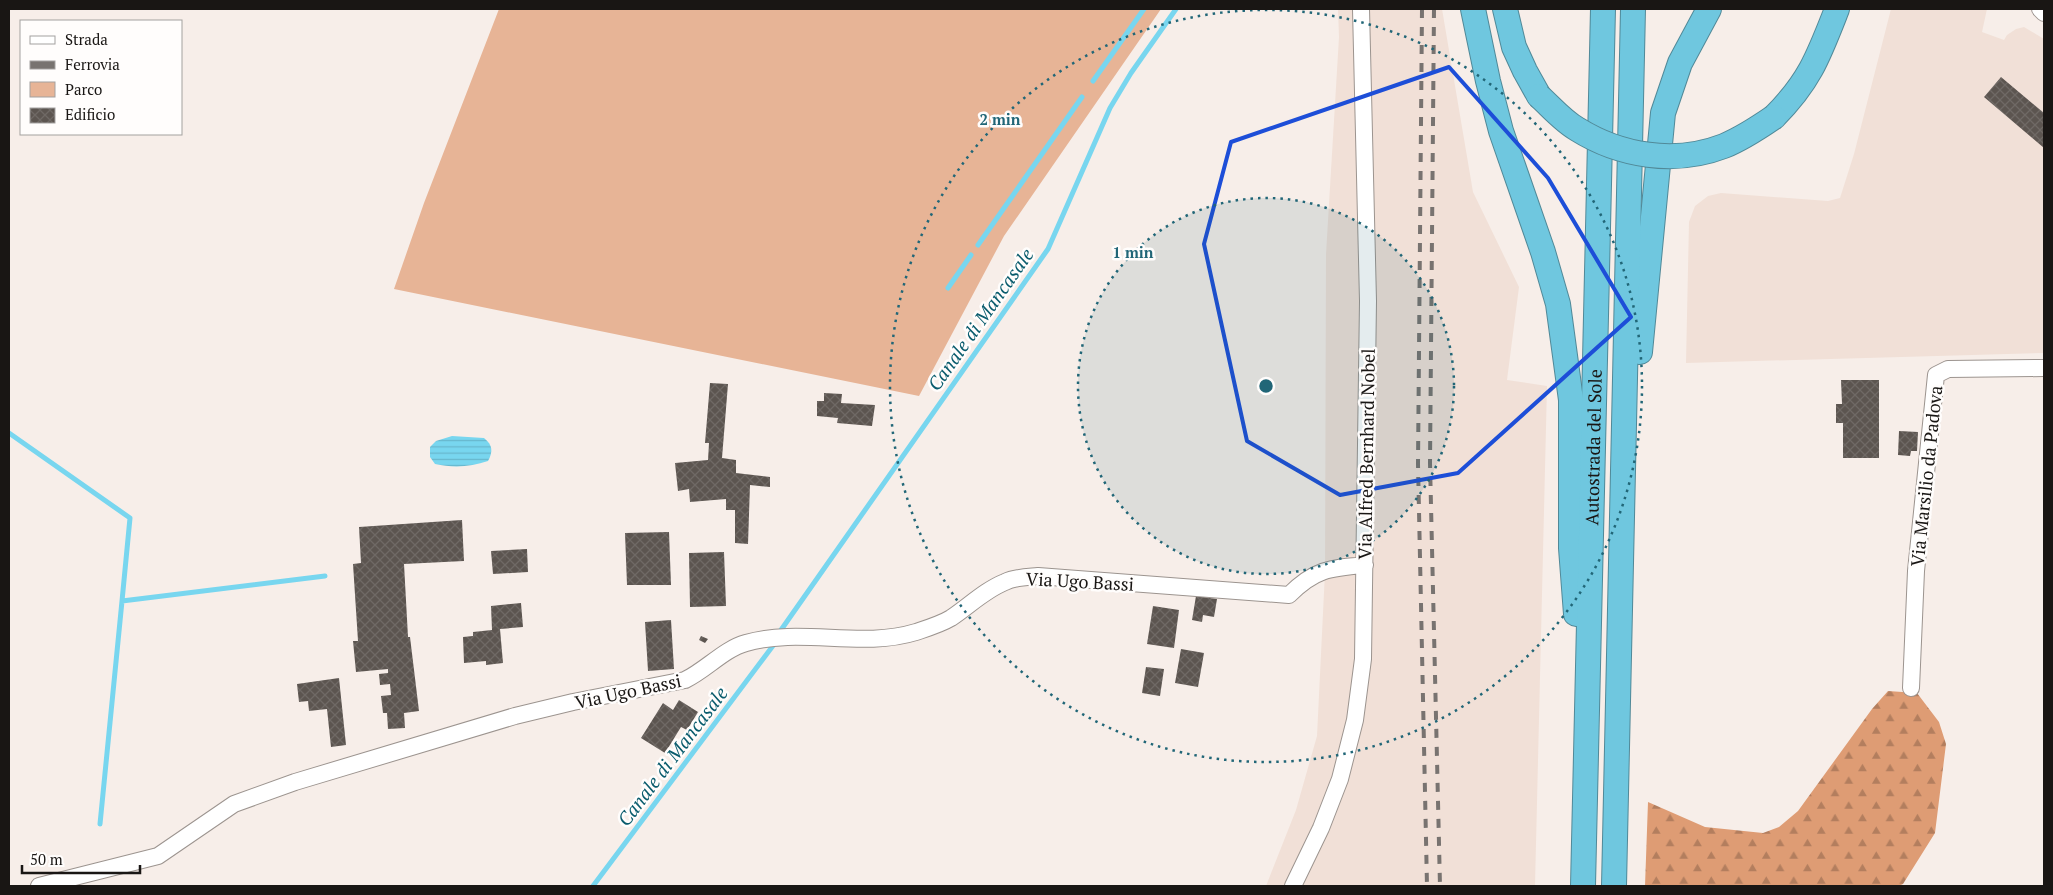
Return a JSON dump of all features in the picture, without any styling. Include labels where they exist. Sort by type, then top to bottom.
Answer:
[{"type":"highway","points":[[1473,9],[1501,132],[1553,286],[1566,352],[1571,400],[1571,548],[1586,757]]},
{"type":"highway","points":[[1504,9],[1514,47],[1525,72],[1539,96],[1576,128],[1614,148],[1666,156],[1696,154],[1724,146],[1774,118],[1805,82],[1819,55],[1837,9]]},
{"type":"highway","name":"Autostrada del Sole","points":[[1583,886],[1603,9]]},
{"type":"highway","name":"Autostrada del Sole","points":[[1614,886],[1632,9]]},
{"type":"highway","points":[[1622,535],[1663,113],[1680,63],[1709,9]]},
{"type":"street","name":"Via Alfred Bernhard Nobel","points":[[1293,886],[1331,804],[1348,750],[1355,720],[1363,659],[1368,301],[1361,9]]},
{"type":"street","points":[[2040,9],[2044,13]]},
{"type":"street","name":"Via Marsilio da Padova","points":[[1911,688],[1916,571],[1936,375],[1948,369],[2044,368]]},
{"type":"street","name":"Via Ugo Bassi","points":[[39,886],[158,856],[234,804],[295,782],[515,716],[573,702],[685,680],[701,672],[725,653],[745,643],[788,637],[869,639],[914,633],[950,619],[989,590],[1005,581],[1020,577],[1048,577],[1289,595],[1304,580],[1321,571],[1365,564]]},
{"type":"highlighted area","points":[[1449,67],[1548,178],[1631,317],[1458,473],[1340,495],[1247,441],[1204,244],[1231,142]]},
{"type":"shaded area","points":[[1338,9],[1442,9],[1473,192],[1519,287],[1507,380],[1547,386],[1535,886],[1266,886],[1296,810],[1317,736],[1325,572],[1326,254],[1339,37]]},
{"type":"shaded area","points":[[1891,9],[1987,9],[1982,32],[2004,40],[2007,35],[2016,29],[2024,27],[2044,39],[2044,353],[1686,363],[1689,222],[1695,206],[1708,196],[1721,193],[1828,201],[1840,198],[1854,154]]},
{"type":"green space","points":[[499,9],[1161,9],[1004,236],[919,396],[394,289],[424,203]]},
{"type":"green space","points":[[1888,691],[1917,693],[1939,722],[1946,744],[1935,833],[1903,884],[1899,886],[1645,886],[1648,802],[1705,827],[1763,833],[1779,827],[1798,811],[1872,709]]},
{"type":"water","points":[[452,436],[484,438],[489,443],[491,449],[488,461],[462,466],[435,464],[430,457],[430,447],[436,441]]},
{"type":"building","points":[[2001,77],[2044,113],[2044,148],[1984,97]]},
{"type":"building","points":[[1841,380],[1879,380],[1879,458],[1843,458],[1843,423],[1836,423],[1836,404],[1842,404]]},
{"type":"building","points":[[710,383],[728,384],[722,458],[736,460],[736,473],[770,477],[770,487],[750,485],[748,544],[735,543],[735,510],[726,510],[726,499],[690,502],[689,489],[678,491],[675,463],[708,460],[709,443],[705,443]]},
{"type":"building","points":[[824,393],[842,394],[841,403],[875,405],[872,426],[837,423],[838,418],[817,416],[817,401],[824,401]]},
{"type":"building","points":[[1899,431],[1918,432],[1917,451],[1911,451],[1910,456],[1898,455]]},
{"type":"building","points":[[462,520],[464,561],[404,564],[408,637],[410,637],[419,711],[404,713],[405,728],[388,729],[387,713],[383,713],[381,696],[391,695],[390,684],[380,685],[379,674],[388,673],[388,669],[356,672],[353,641],[358,641],[353,564],[361,563],[359,527]]},
{"type":"building","points":[[669,532],[671,585],[627,585],[625,533]]},
{"type":"building","points":[[527,549],[528,572],[493,574],[491,551]]},
{"type":"building","points":[[724,552],[726,606],[690,607],[689,553]]},
{"type":"building","points":[[1196,596],[1217,599],[1214,617],[1203,615],[1202,622],[1192,620]]},
{"type":"building","points":[[521,603],[523,627],[500,629],[503,663],[486,665],[486,661],[464,663],[463,637],[473,636],[473,632],[492,630],[491,606]]},
{"type":"building","points":[[1153,606],[1179,610],[1174,648],[1147,644]]},
{"type":"building","points":[[671,620],[674,669],[648,671],[645,622]]},
{"type":"building","points":[[701,636],[708,639],[705,643],[699,640]]},
{"type":"building","points":[[1181,649],[1204,653],[1198,687],[1175,683]]},
{"type":"building","points":[[1146,667],[1164,669],[1160,696],[1142,693]]},
{"type":"building","points":[[339,678],[346,745],[331,747],[327,709],[309,711],[308,701],[299,702],[297,684]]},
{"type":"building","points":[[679,700],[698,712],[687,730],[681,727],[665,753],[641,738],[663,703],[673,710]]},
{"type":"waterway","points":[[1093,81],[1144,9]]},
{"type":"waterway","name":"Canale di Mancasale","points":[[781,630],[1048,249],[1110,108],[1131,73],[1176,9]]},
{"type":"waterway","points":[[978,245],[1082,97]]},
{"type":"waterway","points":[[948,288],[971,255]]},
{"type":"waterway","points":[[9,433],[130,518],[122,601],[325,576]]},
{"type":"waterway","points":[[100,824],[122,601]]},
{"type":"waterway","name":"Canale di Mancasale","points":[[593,886],[775,643]]},
{"type":"railway","points":[[1422,9],[1418,464],[1427,886]]},
{"type":"railway","points":[[1434,9],[1430,463],[1440,886]]}]
